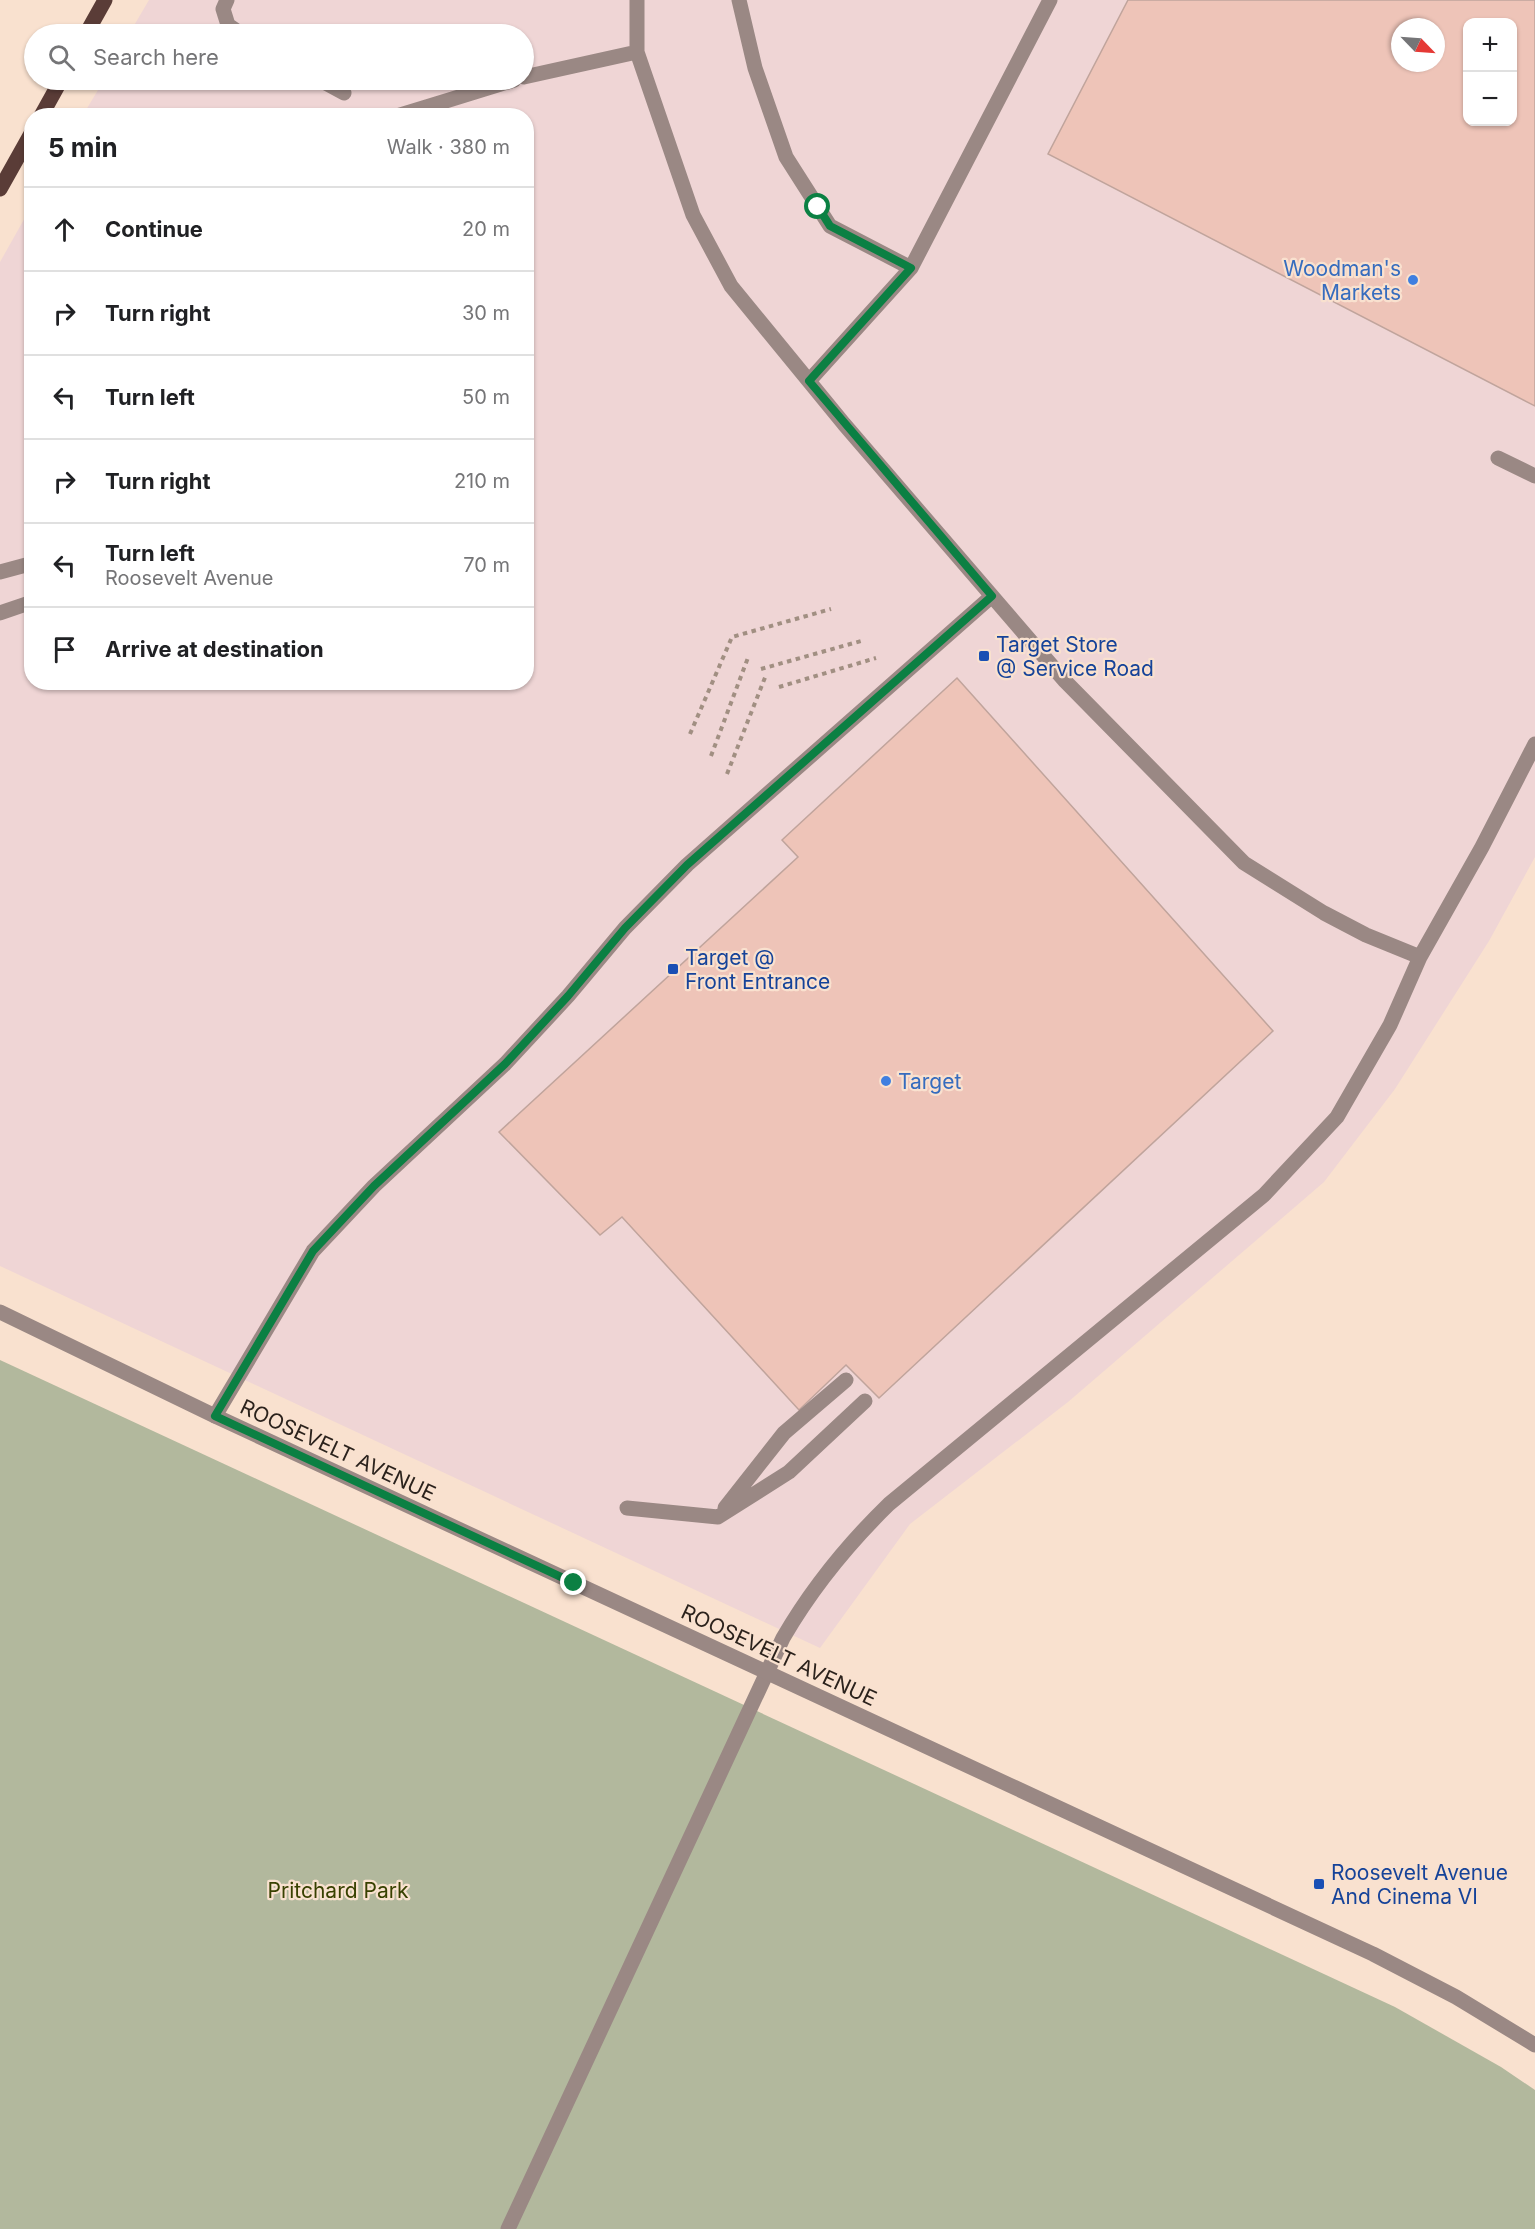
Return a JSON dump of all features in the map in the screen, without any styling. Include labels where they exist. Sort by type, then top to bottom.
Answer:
[{"type":"main road","points":[[92,24],[105,0]]},
{"type":"main road","points":[[45,108],[55,90]]},
{"type":"main road","points":[[0,189],[24,146]]},
{"type":"street","points":[[227,0],[223,9],[228,24]]},
{"type":"street","points":[[637,0],[637,52],[693,215],[731,286],[1065,681],[1244,863],[1324,914],[1366,936],[1420,957]]},
{"type":"street","points":[[739,0],[754,68],[786,157],[830,226],[911,268]]},
{"type":"street","points":[[809,381],[911,268],[1050,0]]},
{"type":"street","points":[[534,75],[637,52]]},
{"type":"street","points":[[338,90],[344,93]]},
{"type":"street","points":[[423,108],[482,90]]},
{"type":"street","points":[[1498,458],[1535,476]]},
{"type":"street","points":[[0,572],[24,566]]},
{"type":"street","points":[[215,1416],[313,1251],[374,1186],[505,1064],[568,996],[625,928],[687,865],[992,596]]},
{"type":"street","points":[[0,613],[24,605]]},
{"type":"street","points":[[508,2229],[767,1672],[802,1605],[862,1531],[882,1511],[1264,1195],[1337,1117],[1390,1025],[1420,957],[1482,847],[1535,744]]},
{"type":"street","name":"ROOSEVELT AVENUE","points":[[0,1312],[215,1416],[1373,1954],[1456,1997],[1535,2045]]},
{"type":"street","points":[[718,1517],[784,1433],[846,1380]]},
{"type":"street","points":[[627,1508],[718,1517],[789,1472],[866,1401]]},
{"type":"path","points":[[690,734],[732,637],[831,609]]},
{"type":"path","points":[[761,669],[861,641]]},
{"type":"path","points":[[711,756],[749,655]]},
{"type":"path","points":[[778,687],[876,658]]},
{"type":"path","points":[[727,774],[766,675]]},
{"type":"shaded area","points":[[149,0],[1535,0],[1535,857],[1489,941],[1395,1089],[1324,1182],[1068,1402],[910,1524],[820,1648],[0,1266],[0,262],[24,219],[24,690],[534,690],[534,108],[87,108],[98,90],[534,90],[534,24],[135,24]]},
{"type":"green space","name":"Pritchard Park","points":[[0,1360],[1395,2007],[1501,2067],[1535,2090],[1535,2229],[0,2229]]},
{"type":"building","name":"Woodman's Markets","points":[[1128,0],[1535,0],[1535,406],[1048,154]]},
{"type":"building","name":"Target","points":[[957,678],[1273,1031],[879,1398],[846,1365],[799,1410],[622,1217],[600,1235],[499,1132],[798,857],[782,840]]},
{"type":"place","name":"Woodman's Markets","points":[[1413,280]]},
{"type":"place","name":"Target Store @ Service Road","points":[[984,656]]},
{"type":"place","name":"Target @ Front Entrance","points":[[673,969]]},
{"type":"place","name":"Target","points":[[886,1081]]},
{"type":"place","name":"Roosevelt Avenue And Cinema VI","points":[[1319,1884]]},
{"type":"route","points":[[574,1583],[215,1416],[313,1251],[374,1186],[505,1064],[568,996],[625,928],[687,865],[992,596],[809,381],[911,268],[830,226],[818,207]]}]
